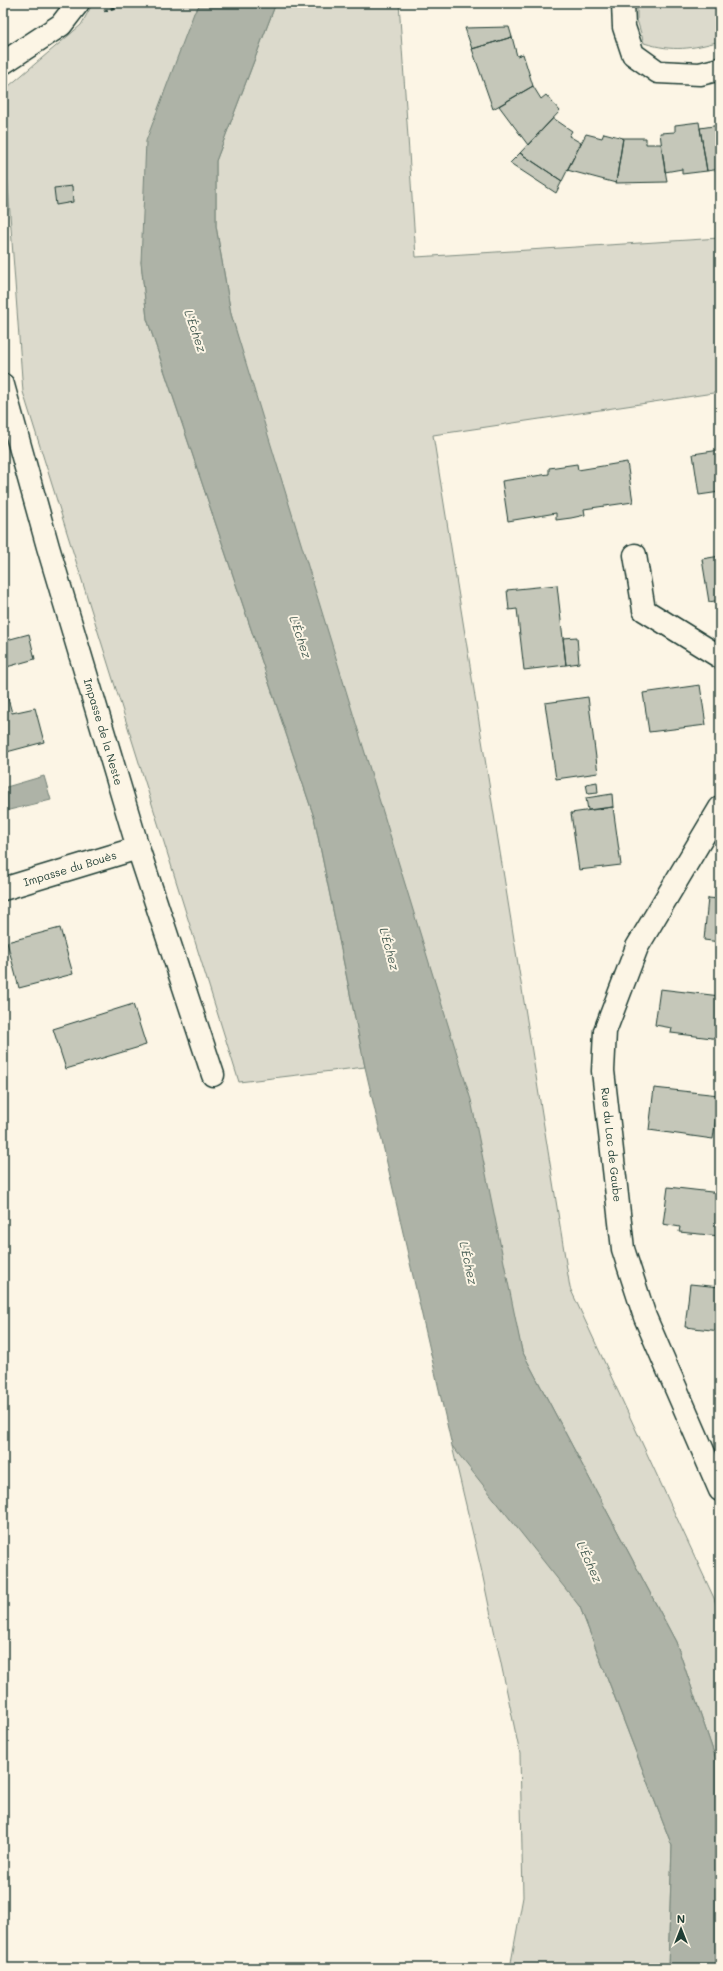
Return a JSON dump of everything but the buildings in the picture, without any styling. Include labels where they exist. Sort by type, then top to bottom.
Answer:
[{"type":"street","points":[[3,63],[61,25],[78,3]]},
{"type":"street","points":[[623,3],[624,27],[633,54],[658,72],[700,74],[720,69]]},
{"type":"street","name":"Impasse de la Neste","points":[[3,385],[48,547],[138,848],[213,1075]]},
{"type":"street","points":[[635,555],[644,610],[720,657]]},
{"type":"street","name":"Rue du Lac de Gaube","points":[[720,808],[637,947],[605,1031],[603,1071],[623,1250],[645,1316],[720,1490]]},
{"type":"street","name":"Impasse du Bouès","points":[[3,889],[138,848]]},
{"type":"shaded area","points":[[93,3],[201,3],[194,14],[141,262],[147,319],[314,817],[365,1067],[239,1082],[23,392],[3,118],[3,91],[81,25]]},
{"type":"shaded area","points":[[276,3],[399,3],[416,257],[720,238],[720,392],[433,435],[570,1288],[714,1598],[720,1616],[720,1771],[676,1642],[522,1351],[516,1325],[231,314],[216,226],[216,161]]},
{"type":"shaded area","points":[[637,3],[720,3],[720,41],[691,48],[664,48],[644,43],[637,20]]},
{"type":"shaded area","points":[[473,1442],[580,1607],[672,1846],[668,1968],[510,1968],[523,1897],[520,1754],[481,1568],[452,1446]]},
{"type":"water","name":"L'Échez","points":[[201,3],[276,3],[216,161],[216,226],[231,314],[471,1100],[522,1351],[676,1642],[720,1771],[720,1968],[668,1968],[672,1846],[580,1607],[452,1446],[365,1067],[314,817],[147,319],[141,262],[146,141],[194,13]]},
{"type":"water","points":[[44,776],[51,800],[5,811],[3,802],[3,788]]}]
